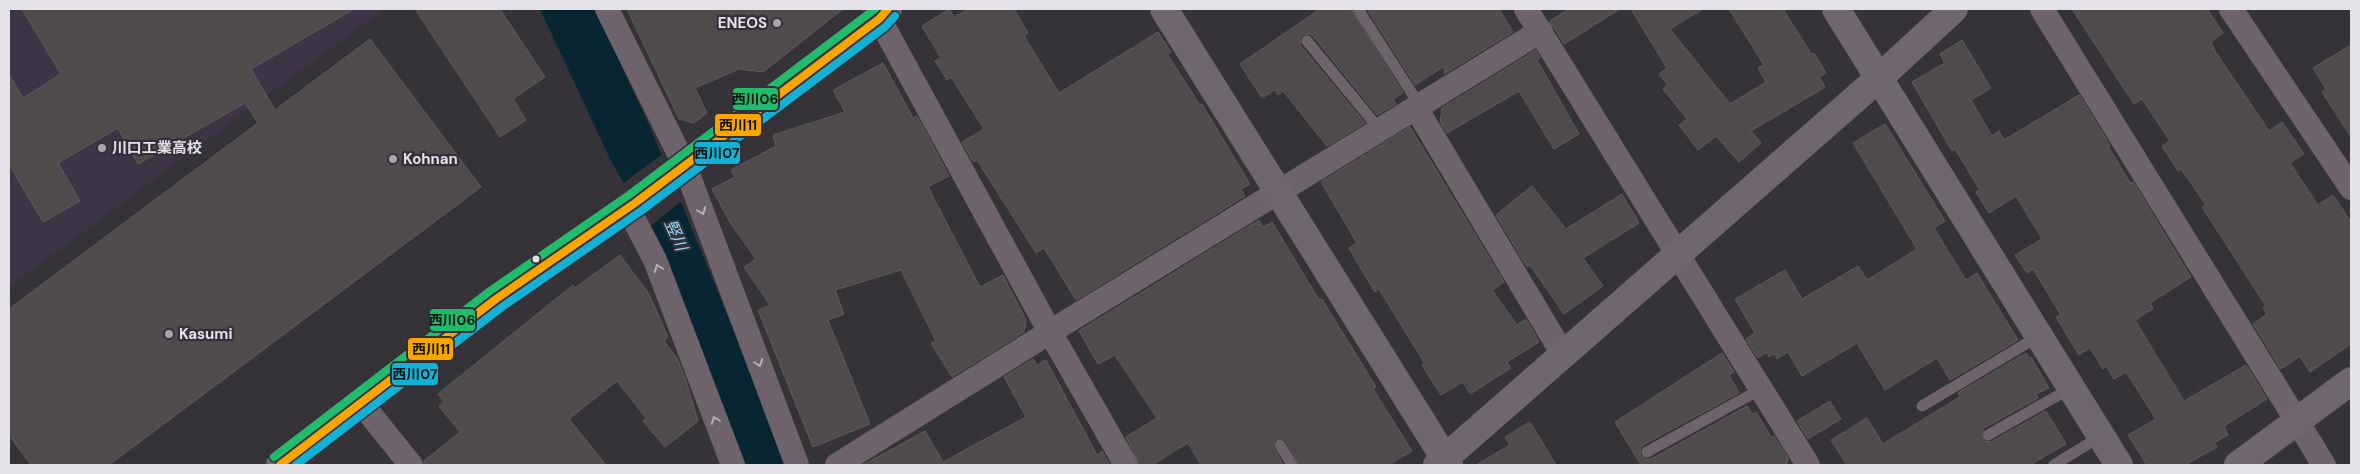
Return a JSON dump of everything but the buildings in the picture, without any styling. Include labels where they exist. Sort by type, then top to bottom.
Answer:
[{"type":"street","points":[[607,9],[680,169],[798,465]]},
{"type":"street","points":[[1164,9],[1444,463],[1879,78],[1954,9]]},
{"type":"street","points":[[1526,9],[1808,465]]},
{"type":"street","points":[[1836,9],[2119,465]]},
{"type":"street","points":[[2042,9],[2324,465]]},
{"type":"street","points":[[2231,9],[2351,188]]},
{"type":"street","points":[[280,465],[496,299],[631,206],[880,12],[1050,332],[1126,465]]},
{"type":"street","points":[[837,465],[1541,31]]},
{"type":"street","points":[[1418,107],[1564,356]]},
{"type":"street","points":[[631,206],[654,260],[724,461]]},
{"type":"street","points":[[2238,465],[2351,381]]},
{"type":"street","points":[[361,402],[411,465]]},
{"type":"lane","points":[[1358,9],[1418,107]]},
{"type":"lane","points":[[1307,41],[1380,130]]},
{"type":"lane","points":[[1922,406],[2039,336]]},
{"type":"lane","points":[[1988,435],[2071,388]]},
{"type":"lane","points":[[1647,452],[1761,389]]},
{"type":"lane","points":[[2054,465],[2101,436]]},
{"type":"lane","points":[[1280,445],[1292,465]]},
{"type":"shaded area","name":"川口工業高校","points":[[9,9],[384,9],[9,287]]},
{"type":"water","name":"竪川","points":[[540,9],[595,9],[649,125],[789,465],[746,465],[657,240],[611,161]]},
{"type":"pier","points":[[664,153],[683,200],[647,229],[622,184]]},
{"type":"transit line","name":"西川06","points":[[274,457],[490,291],[629,195],[875,9]]},
{"type":"transit line","name":"西川11","points":[[280,465],[496,299],[635,203],[879,19],[888,9]]},
{"type":"transit line","name":"西川07","points":[[296,465],[502,307],[641,211],[885,27],[895,16]]},
{"type":"place","name":"ENEOS","points":[[777,23]]},
{"type":"place","name":"川口工業高校","points":[[102,148]]},
{"type":"place","name":"Kohnan","points":[[393,159]]},
{"type":"place","name":"Kasumi","points":[[169,334]]}]
